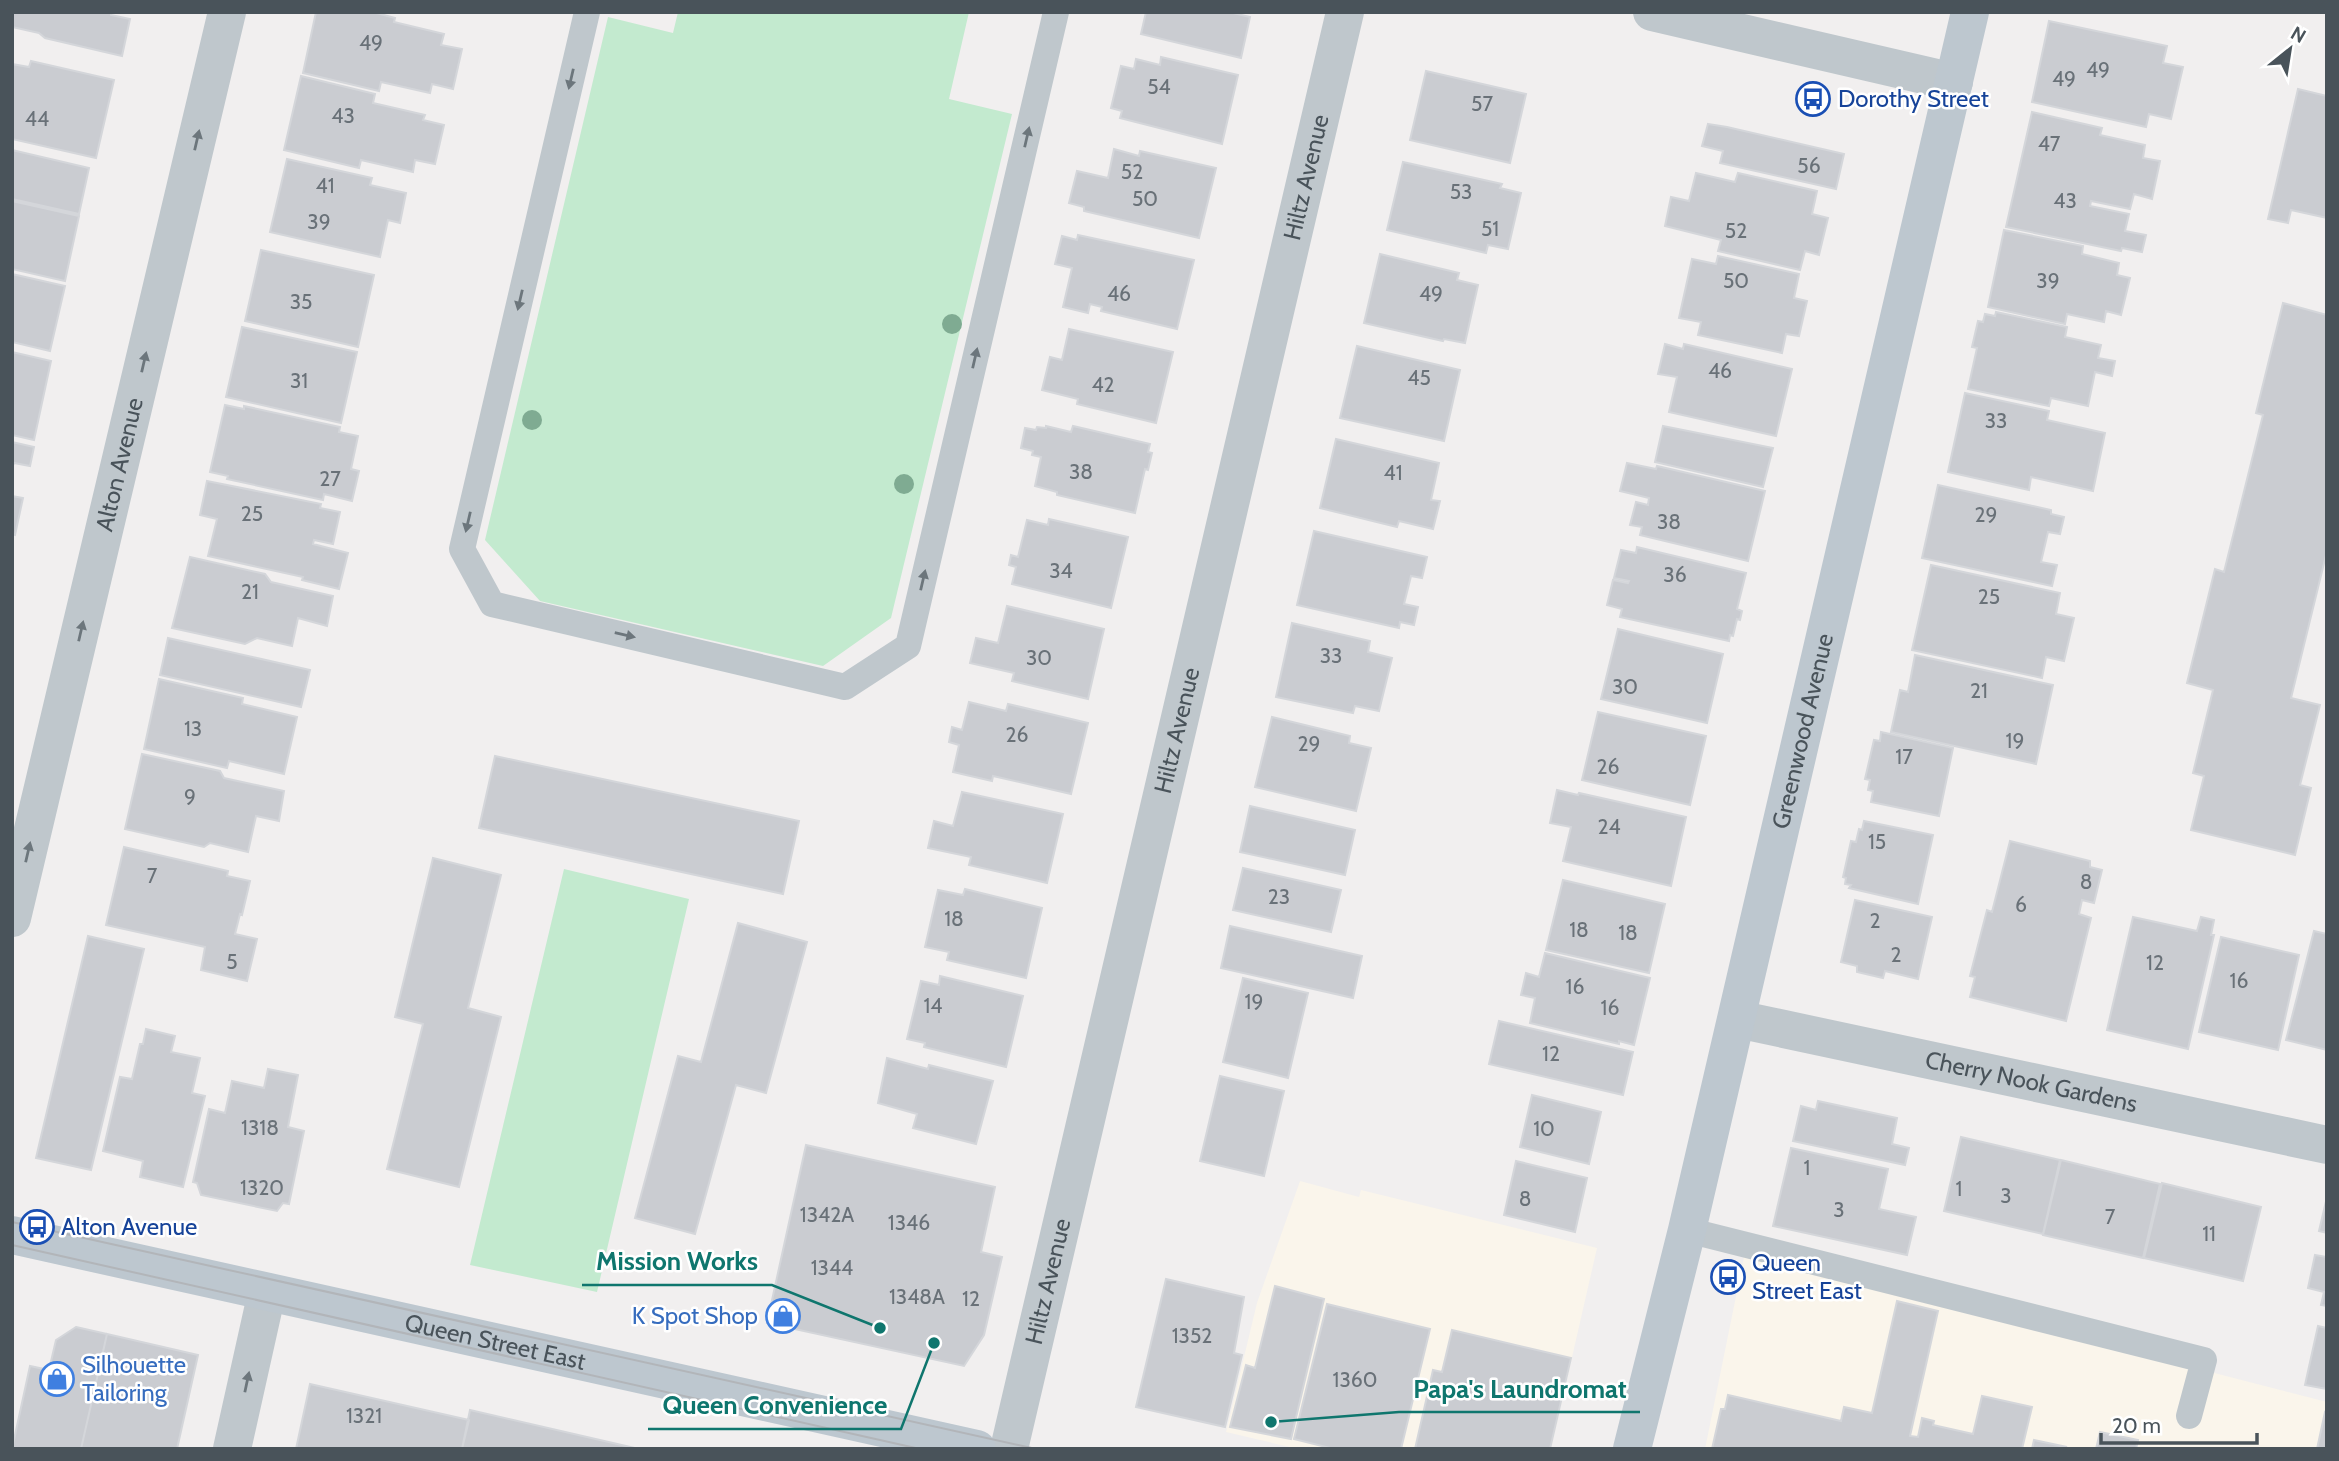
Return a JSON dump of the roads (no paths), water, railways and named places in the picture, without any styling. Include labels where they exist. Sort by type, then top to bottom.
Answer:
[{"type":"street","name":"Alton Avenue","points":[[14,901],[227,12]]},
{"type":"street","name":"Hiltz Avenue","points":[[1009,1449],[1345,12]]},
{"type":"street","points":[[1653,12],[1954,82]]},
{"type":"street","name":"Greenwood Avenue","points":[[1632,1449],[1737,1019],[1970,12]]},
{"type":"street","name":"Cherry Nook Gardens","points":[[1737,1019],[2327,1144]]},
{"type":"street","name":"Queen Street East","points":[[12,1235],[977,1449]]},
{"type":"street","points":[[232,1449],[267,1292]]},
{"type":"lane","points":[[587,12],[462,549],[492,604],[845,687],[908,646],[1056,12]]},
{"type":"lane","points":[[1687,1230],[2204,1360],[2189,1416]]},
{"type":"tram line","points":[[12,1222],[1036,1449]]},
{"type":"tram line","points":[[12,1245],[920,1449]]},
{"type":"place","name":"Dorothy Street","points":[[1813,99]]},
{"type":"place","name":"Alton Avenue","points":[[37,1227]]},
{"type":"place","name":"Queen Street East","points":[[1728,1277]]},
{"type":"place","name":"K Spot Shop","points":[[783,1316]]},
{"type":"place","name":"Mission Works","points":[[880,1328]]},
{"type":"place","name":"Queen Convenience","points":[[934,1343]]},
{"type":"place","name":"Silhouette Tailoring","points":[[57,1379]]},
{"type":"place","name":"Papa's Laundromat","points":[[1271,1422]]}]
